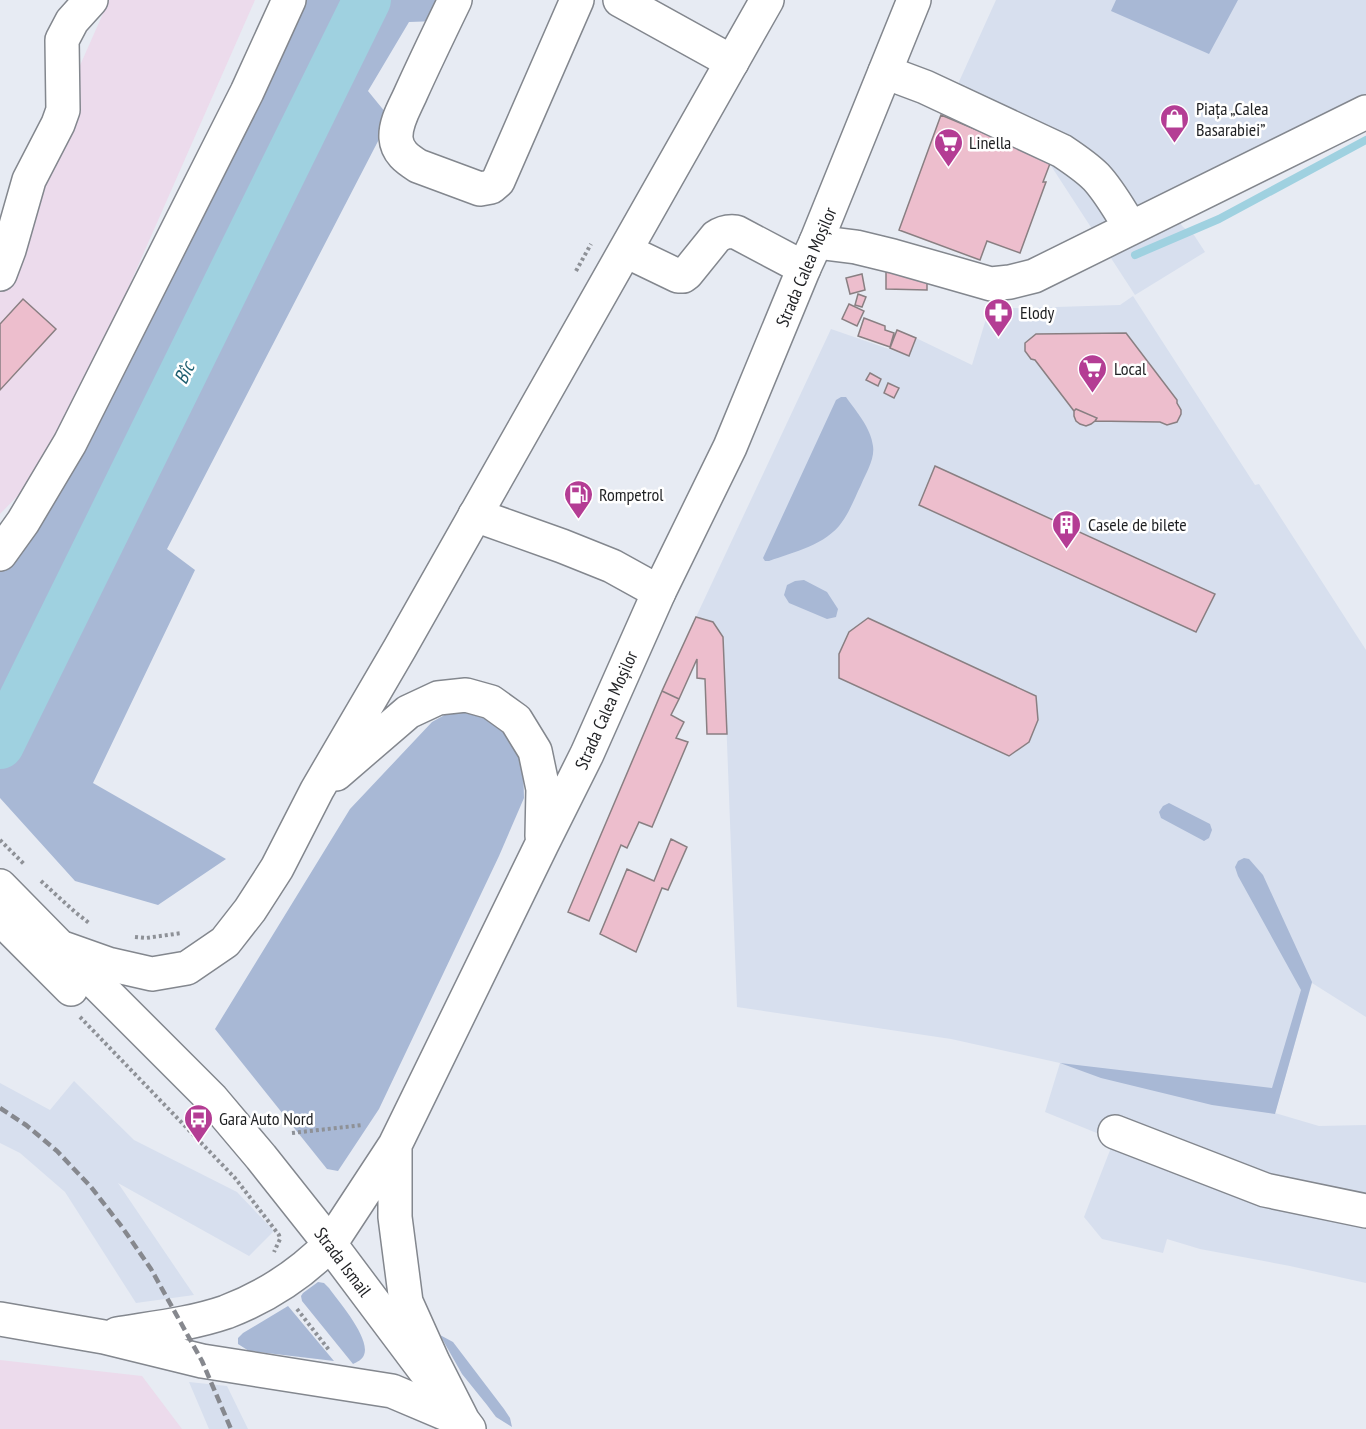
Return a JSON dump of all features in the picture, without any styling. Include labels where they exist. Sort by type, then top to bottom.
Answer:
[{"type":"main road","points":[[0,274],[28,180],[63,110],[62,40],[72,21],[91,0]]},
{"type":"main road","points":[[0,554],[23,522],[70,443],[242,103],[289,0]]},
{"type":"main road","points":[[455,0],[399,120],[396,137],[401,152],[410,162],[480,189],[491,188],[498,181],[577,0]]},
{"type":"main road","points":[[620,0],[732,62]]},
{"type":"main road","points":[[60,947],[108,964],[152,974],[188,968],[225,942],[250,910],[277,868],[317,790],[400,648],[767,0]]},
{"type":"main road","name":"Strada Calea Moșilor","points":[[466,1425],[433,1362],[406,1302],[395,1217],[395,1144],[587,754],[659,592],[730,447],[914,0]]},
{"type":"main road","points":[[885,72],[925,87],[1062,151],[1096,177],[1131,228]]},
{"type":"main road","points":[[626,250],[678,276],[683,276],[716,237],[722,232],[729,231],[810,255],[856,247],[991,284],[1010,282],[1034,276],[1366,112]]},
{"type":"main road","points":[[475,515],[612,566],[659,592]]},
{"type":"main road","points":[[317,790],[408,712],[438,698],[466,695],[491,702],[516,720],[535,751],[543,789],[542,844]]},
{"type":"main road","name":"Strada Ismail","points":[[0,886],[15,922],[59,978],[103,1018],[212,1099]]},
{"type":"main road","name":"Strada Ismail","points":[[15,922],[60,947],[212,1099],[330,1244],[466,1425]]},
{"type":"main road","points":[[1115,1132],[1265,1190],[1366,1211]]},
{"type":"main road","points":[[104,1336],[181,1324],[225,1312],[281,1285],[317,1258],[330,1244],[395,1144]]},
{"type":"main road","points":[[0,1319],[104,1336],[202,1361],[392,1391],[466,1425]]},
{"type":"path","points":[[572,279],[595,238]]},
{"type":"path","points":[[48,888],[91,925]]},
{"type":"path","points":[[129,937],[146,938],[183,933]]},
{"type":"path","points":[[74,1011],[235,1178],[279,1234],[280,1239],[272,1255]]},
{"type":"path","points":[[292,1133],[363,1125]]},
{"type":"path","points":[[291,1301],[333,1355]]},
{"type":"shaded area","points":[[109,0],[255,0],[97,359],[34,479],[0,514],[0,246]]},
{"type":"shaded area","points":[[274,0],[448,0],[438,21],[409,22],[368,91],[390,118],[167,549],[195,570],[93,783],[226,859],[158,905],[75,881],[0,798],[0,566]]},
{"type":"shaded area","name":"Piața „Calea Basarabiei”","points":[[996,0],[1366,0],[1366,126],[1176,217],[1183,227],[1194,235],[1205,252],[1135,295],[1044,155],[948,106]]},
{"type":"shaded area","points":[[1116,0],[1238,0],[1209,54],[1111,11]]},
{"type":"shaded area","points":[[1133,296],[1255,485],[1259,484],[1366,650],[1366,1017],[1312,983],[1275,1113],[1319,1126],[1366,1125],[1366,1283],[1200,1249],[1167,1239],[1163,1253],[1102,1239],[1084,1217],[1114,1140],[1045,1112],[1060,1063],[951,1039],[737,1007],[723,637],[713,622],[696,617],[831,329],[909,356],[916,338],[972,365],[989,309],[1120,305]]},
{"type":"shaded area","points":[[846,397],[872,439],[873,456],[870,466],[850,509],[835,530],[827,537],[799,551],[765,561],[763,558],[836,400]]},
{"type":"shaded area","points":[[804,580],[827,592],[838,609],[836,617],[827,619],[789,603],[784,595],[787,585]]},
{"type":"shaded area","points":[[450,712],[467,713],[489,720],[510,737],[523,762],[524,798],[499,856],[379,1109],[338,1171],[327,1169],[215,1029],[350,809],[432,722]]},
{"type":"shaded area","points":[[1169,803],[1210,824],[1212,830],[1209,838],[1204,841],[1161,818],[1159,812]]},
{"type":"shaded area","points":[[1244,858],[1249,859],[1263,875],[1312,982],[1275,1114],[1212,1105],[1101,1078],[1060,1063],[1272,1088],[1301,990],[1238,876],[1235,867],[1238,861]]},
{"type":"shaded area","points":[[74,1081],[134,1140],[237,1192],[274,1231],[249,1256],[118,1183],[194,1295],[136,1303],[65,1192],[20,1153],[0,1143],[0,1083],[50,1110]]},
{"type":"shaded area","points":[[318,1282],[324,1283],[329,1288],[353,1320],[363,1339],[364,1355],[361,1360],[353,1364],[302,1301],[303,1293]]},
{"type":"shaded area","points":[[288,1306],[334,1361],[249,1351],[238,1344],[238,1338],[243,1333]]},
{"type":"shaded area","points":[[440,1335],[453,1342],[504,1409],[510,1418],[512,1427],[496,1417],[462,1374]]},
{"type":"shaded area","points":[[0,1360],[142,1376],[182,1429],[0,1429]]},
{"type":"shaded area","points":[[189,1382],[227,1386],[248,1429],[209,1429]]},
{"type":"building","points":[[941,115],[1051,161],[1043,182],[1046,182],[1020,253],[987,241],[980,260],[899,230]]},
{"type":"building","points":[[886,272],[927,274],[927,290],[886,289]]},
{"type":"building","points":[[862,274],[865,290],[850,294],[846,278]]},
{"type":"building","points":[[858,294],[866,297],[862,307],[855,305]]},
{"type":"building","points":[[23,299],[56,329],[0,390],[0,324]]},
{"type":"building","points":[[849,304],[864,311],[857,326],[842,319]]},
{"type":"building","points":[[864,318],[885,326],[885,330],[894,333],[890,347],[858,336]]},
{"type":"building","points":[[897,330],[916,338],[909,356],[890,348]]},
{"type":"building","points":[[1126,333],[1177,400],[1181,414],[1177,422],[1167,425],[1160,422],[1095,421],[1097,418],[1076,409],[1074,411],[1035,360],[1031,359],[1025,351],[1025,343],[1036,334]]},
{"type":"building","points":[[870,373],[881,379],[878,386],[866,380]]},
{"type":"building","points":[[888,383],[899,388],[894,398],[884,393]]},
{"type":"building","points":[[1076,409],[1097,418],[1086,426],[1080,424],[1074,416]]},
{"type":"building","name":"Casele de bilete","points":[[935,466],[1215,594],[1196,632],[919,505]]},
{"type":"building","points":[[696,617],[713,622],[723,637],[727,734],[707,734],[705,679],[697,678],[697,659],[679,699],[662,691]]},
{"type":"building","points":[[868,618],[1036,696],[1038,720],[1029,742],[1009,756],[839,678],[839,654],[849,632]]},
{"type":"building","points":[[662,691],[679,699],[671,715],[684,722],[676,738],[688,742],[652,827],[639,822],[627,848],[621,845],[589,921],[568,912]]},
{"type":"building","points":[[671,839],[687,847],[668,890],[662,888],[636,952],[600,934],[627,869],[654,881]]},
{"type":"waterway","name":"Bîc","points":[[0,745],[367,0]]},
{"type":"waterway","points":[[1135,255],[1219,219],[1366,140]]},
{"type":"railway","points":[[0,1108],[26,1125],[57,1151],[91,1187],[122,1227],[151,1269],[202,1361],[231,1429]]},
{"type":"place","name":"Piața „Calea Basarabiei”","points":[[1175,144]]},
{"type":"place","name":"Linella","points":[[948,168]]},
{"type":"place","name":"Elody","points":[[999,338]]},
{"type":"place","name":"Local","points":[[1093,394]]},
{"type":"place","name":"Rompetrol","points":[[578,520]]},
{"type":"place","name":"Casele de bilete","points":[[1067,550]]},
{"type":"place","name":"Gara Auto Nord","points":[[198,1144]]}]
